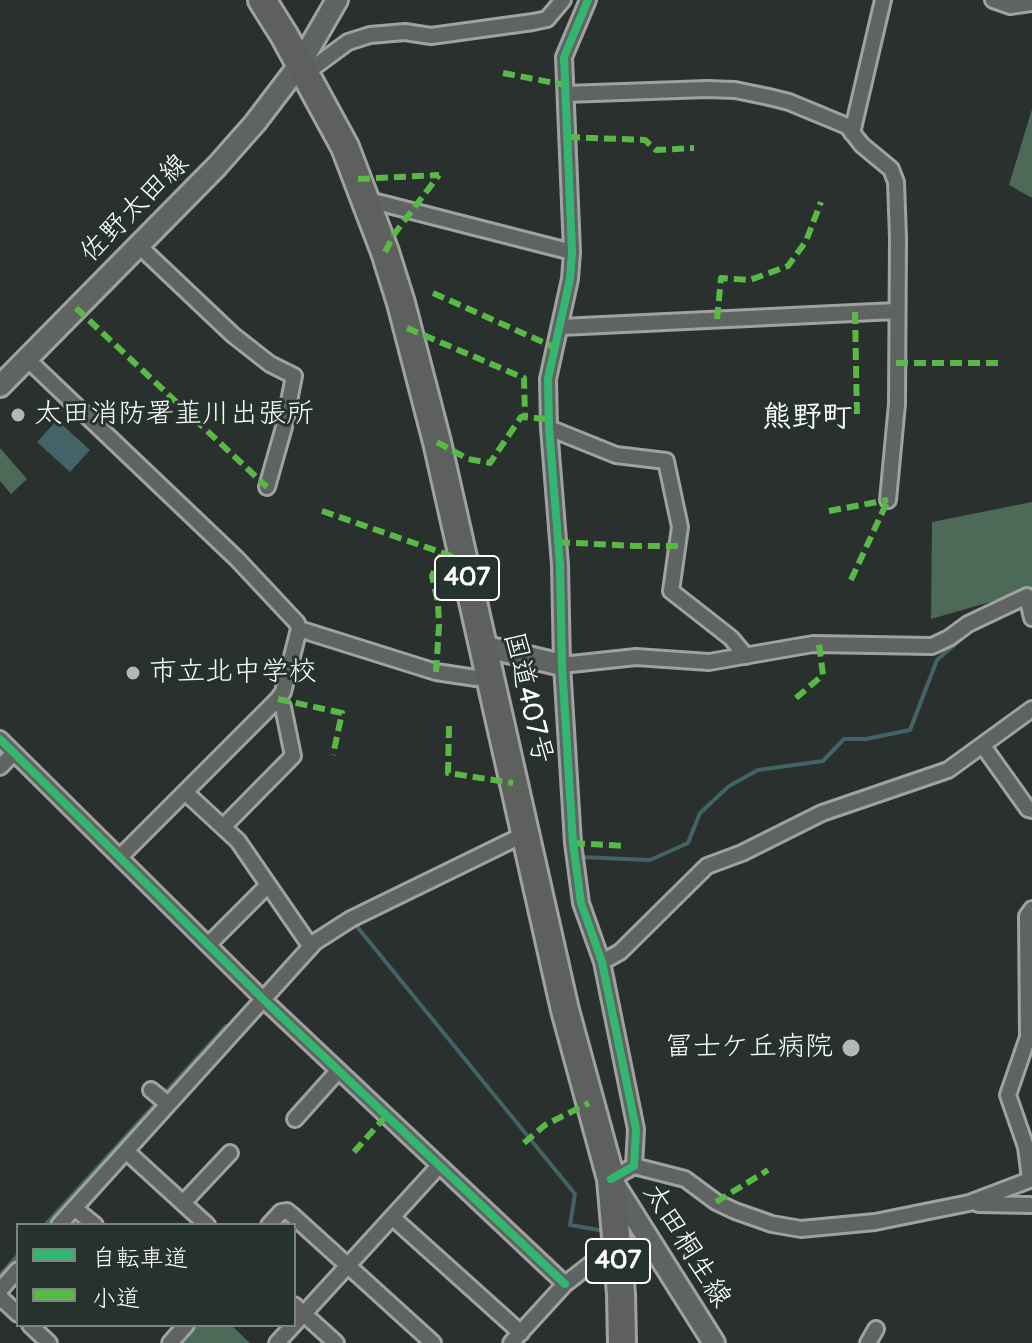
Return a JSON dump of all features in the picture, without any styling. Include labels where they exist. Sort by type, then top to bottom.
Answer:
[{"type":"highway","name":"国道407号","points":[[262,0],[340,137],[385,252],[407,328],[437,442],[565,1010],[611,1179],[622,1343]]},
{"type":"main road","name":"佐野太田線","points":[[0,386],[246,134],[303,68],[337,0]]},
{"type":"main road","points":[[482,646],[562,665]]},
{"type":"main road","name":"太田桐生線","points":[[611,1179],[714,1343]]},
{"type":"street","points":[[303,68],[348,42],[370,35],[405,32],[431,36],[533,22],[547,19],[563,0]]},
{"type":"street","points":[[588,0],[564,57],[572,252],[561,327],[548,379],[549,428],[560,565],[562,665],[573,843],[581,903],[602,962],[636,1129],[634,1166]]},
{"type":"street","points":[[852,133],[883,0]]},
{"type":"street","points":[[993,0],[1010,6],[1032,3]]},
{"type":"street","points":[[566,94],[735,90],[789,102],[847,126],[895,175],[898,238],[897,404],[888,500]]},
{"type":"street","points":[[365,199],[572,252]]},
{"type":"street","points":[[138,245],[233,335],[270,364],[294,376],[267,487]]},
{"type":"street","points":[[561,327],[896,311]]},
{"type":"street","points":[[27,359],[237,559],[297,623],[299,629],[283,692],[278,699],[120,857]]},
{"type":"street","points":[[549,428],[616,455],[666,461],[680,527],[671,591],[731,638],[746,656]]},
{"type":"street","points":[[562,665],[636,657],[709,662],[813,644],[932,646],[968,624],[1027,596],[1032,618]]},
{"type":"street","points":[[299,629],[436,672],[476,678],[489,675]]},
{"type":"street","points":[[223,827],[293,756],[283,707],[278,699]]},
{"type":"street","points":[[602,962],[620,952],[707,866],[742,853],[822,813],[948,770],[1032,709]]},
{"type":"street","points":[[0,739],[263,999],[565,1284]]},
{"type":"street","points":[[983,746],[1028,809],[1032,810]]},
{"type":"street","points":[[0,767],[14,753]]},
{"type":"street","points":[[185,792],[238,841],[311,947]]},
{"type":"street","points":[[61,1223],[311,947],[351,919],[525,834]]},
{"type":"street","points":[[209,944],[268,885]]},
{"type":"street","points":[[611,1179],[634,1166],[685,1179],[716,1202],[735,1211],[772,1224],[801,1229],[875,1222],[969,1203],[1031,1179],[1026,1147],[1008,1095],[1028,1037],[1027,916],[1032,909]]},
{"type":"street","points":[[295,1119],[338,1071]]},
{"type":"street","points":[[151,1090],[168,1104]]},
{"type":"street","points":[[126,1151],[205,1223]]},
{"type":"street","points":[[183,1203],[230,1153]]},
{"type":"street","points":[[336,1343],[299,1310],[348,1266],[438,1167]]},
{"type":"street","points":[[969,1203],[1032,1205]]},
{"type":"street","points":[[74,1208],[93,1223]]},
{"type":"street","points":[[271,1223],[281,1212],[287,1211],[433,1343]]},
{"type":"street","points":[[392,1217],[516,1338],[565,1284],[611,1248],[617,1248]]},
{"type":"street","points":[[0,1290],[16,1272]]},
{"type":"street","points":[[0,1297],[16,1312]]},
{"type":"street","points":[[32,1327],[49,1343]]},
{"type":"street","points":[[170,1343],[184,1327]]},
{"type":"street","points":[[868,1343],[876,1329]]},
{"type":"green space","points":[[1032,109],[1032,198],[1009,185]]},
{"type":"green space","points":[[0,448],[27,479],[11,494],[0,481]]},
{"type":"green space","points":[[1032,502],[1032,590],[931,619],[932,522]]},
{"type":"green space","points":[[193,1327],[233,1327],[250,1343],[179,1343]]},
{"type":"water","points":[[57,420],[90,450],[70,472],[37,442]]},
{"type":"waterway","points":[[579,857],[650,860],[688,843],[700,813],[729,786],[758,770],[823,761],[844,739],[866,739],[910,730],[937,660],[970,631],[1000,617]]},
{"type":"waterway","points":[[354,923],[575,1194],[570,1225],[605,1231]]},
{"type":"waterway","points":[[163,1095],[226,1026]]},
{"type":"waterway","points":[[47,1223],[157,1102]]},
{"type":"waterway","points":[[0,1275],[16,1257]]},
{"type":"marked path","points":[[503,73],[565,85]]},
{"type":"marked path","points":[[568,137],[645,140],[656,150],[694,148]]},
{"type":"marked path","points":[[358,179],[439,175]]},
{"type":"marked path","points":[[385,252],[395,233],[439,175]]},
{"type":"marked path","points":[[717,319],[721,278],[750,280],[788,266],[806,241],[821,202]]},
{"type":"marked path","points":[[433,293],[556,348]]},
{"type":"marked path","points":[[76,308],[267,487]]},
{"type":"marked path","points":[[855,312],[857,417]]},
{"type":"marked path","points":[[407,328],[524,378],[525,417]]},
{"type":"marked path","points":[[896,363],[1000,363]]},
{"type":"marked path","points":[[437,442],[468,459],[490,463],[521,417],[549,419]]},
{"type":"marked path","points":[[829,511],[888,500]]},
{"type":"marked path","points":[[851,580],[888,500]]},
{"type":"marked path","points":[[322,511],[463,560]]},
{"type":"marked path","points":[[558,542],[678,546]]},
{"type":"marked path","points":[[436,672],[439,626],[432,576],[442,553]]},
{"type":"marked path","points":[[796,698],[823,675],[819,644]]},
{"type":"marked path","points":[[278,699],[342,713],[333,755]]},
{"type":"marked path","points":[[449,726],[448,773],[513,783]]},
{"type":"marked path","points":[[573,843],[627,846]]},
{"type":"marked path","points":[[524,1143],[545,1125],[589,1103]]},
{"type":"marked path","points":[[354,1152],[386,1116]]},
{"type":"marked path","points":[[716,1202],[768,1170]]},
{"type":"cycle path","points":[[588,0],[564,57],[572,252],[570,279],[548,379],[573,843],[581,903],[602,962],[636,1129],[634,1166],[611,1179]]},
{"type":"cycle path","points":[[0,739],[268,1004],[565,1284]]},
{"type":"place","name":"太田消防署韮川出張所","points":[[18,415]]},
{"type":"place","name":"市立北中学校","points":[[133,673]]},
{"type":"place","name":"冨士ケ丘病院","points":[[851,1048]]},
{"type":"district","name":"熊野町","points":[[807,418]]}]
